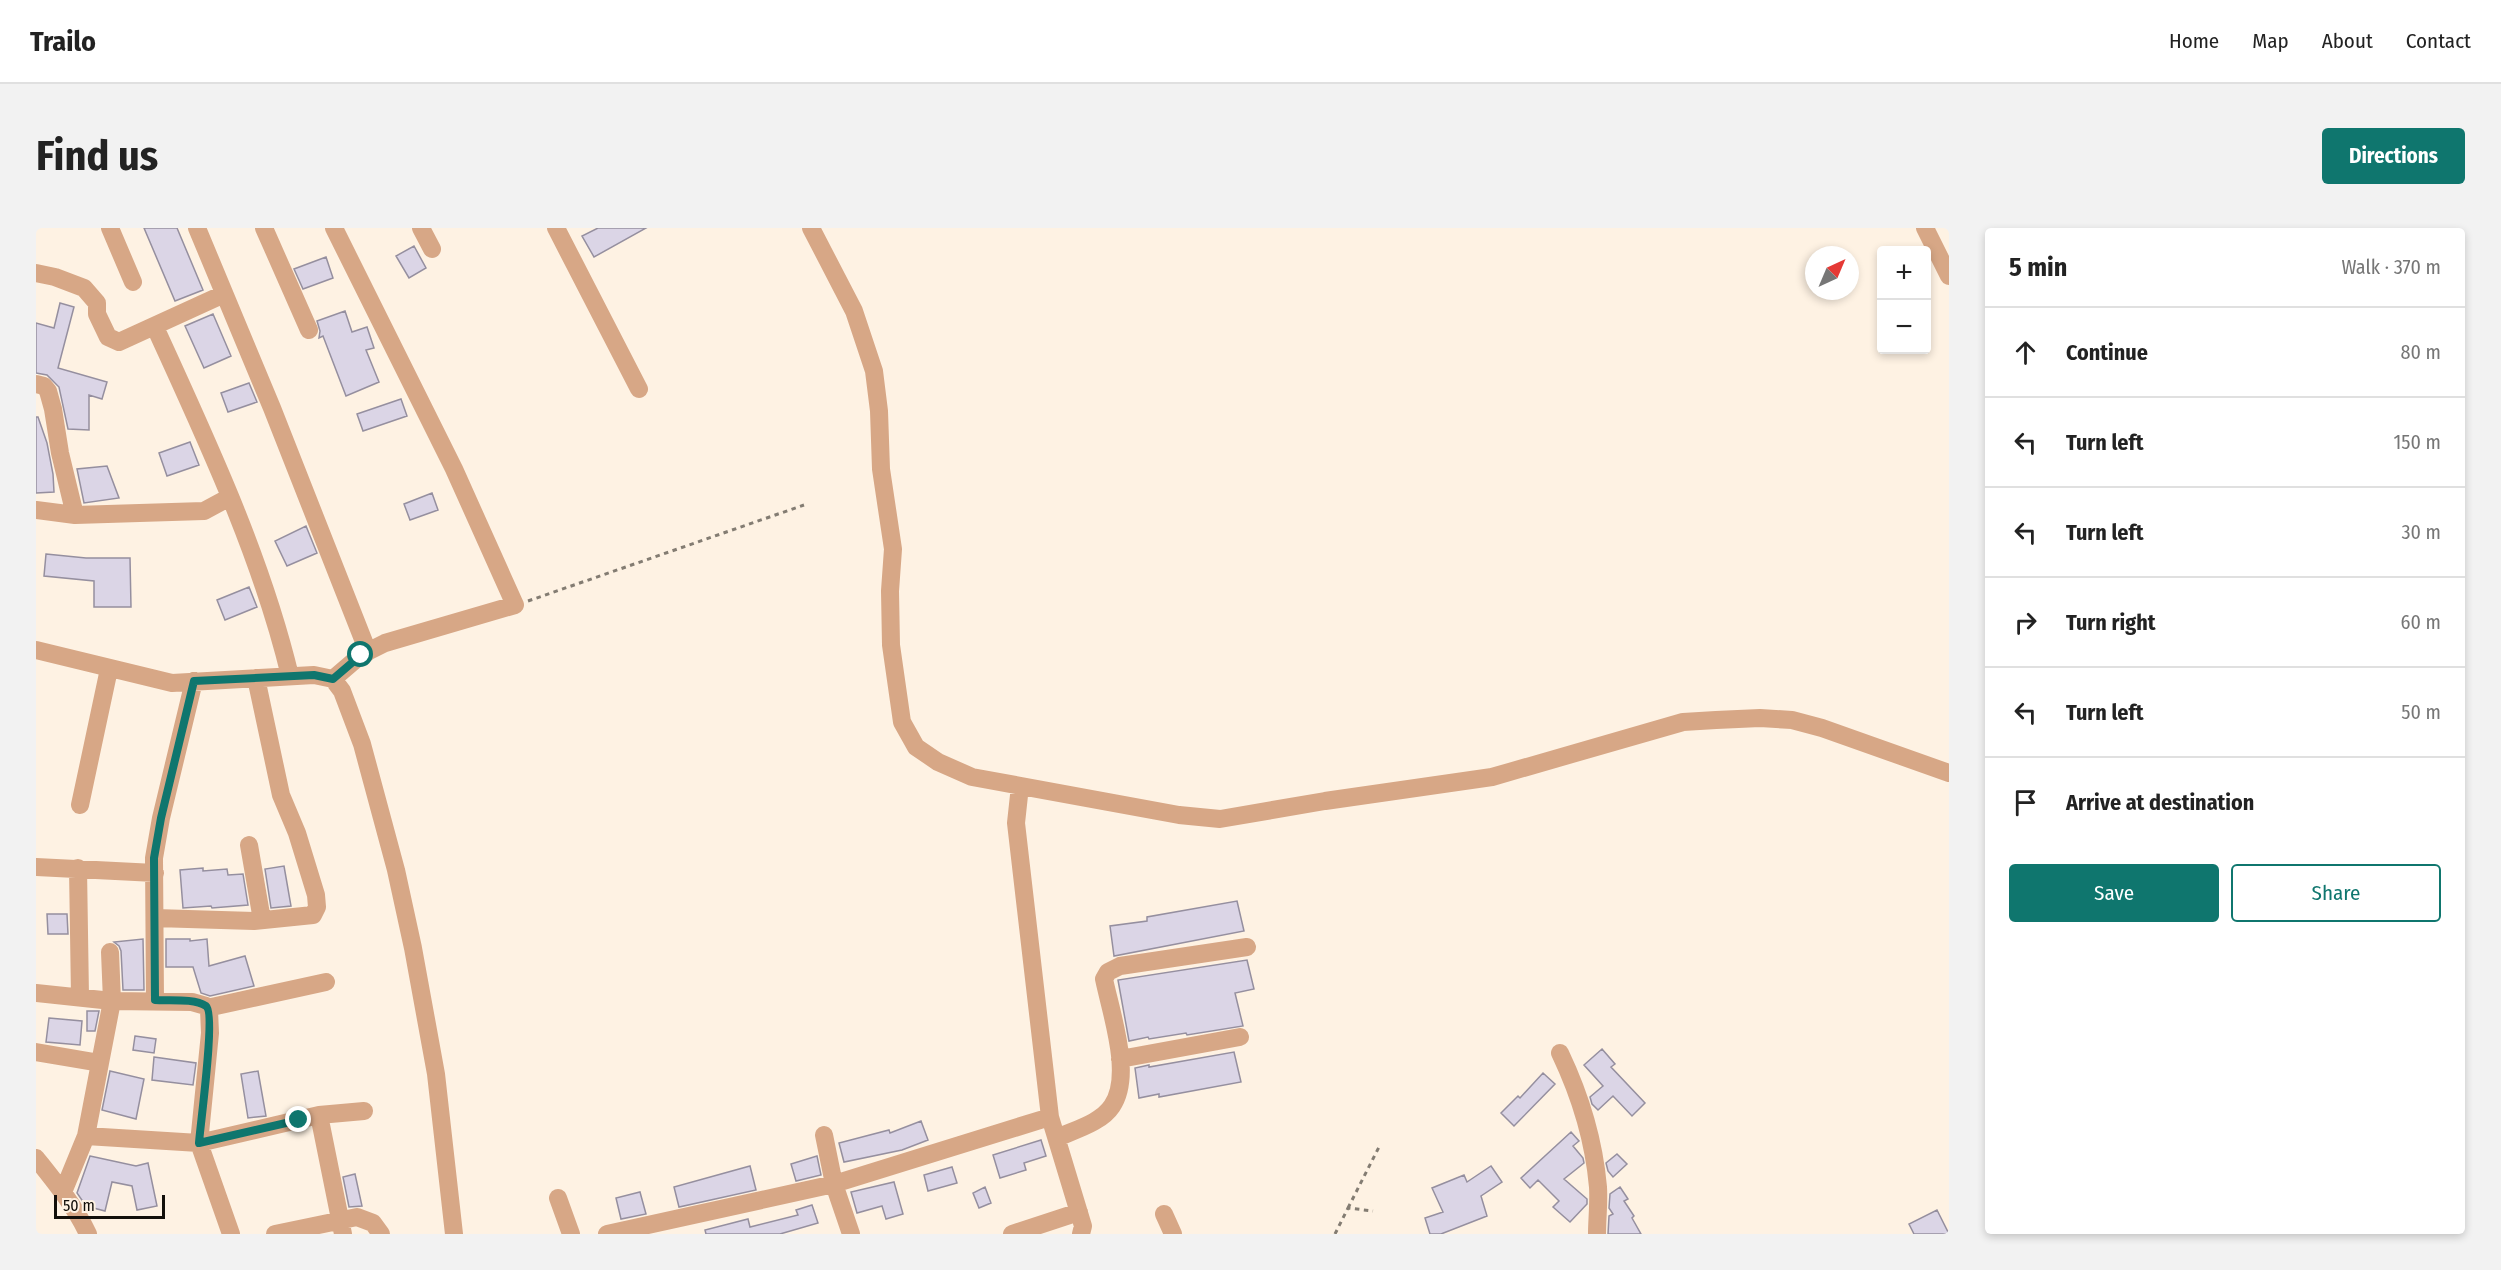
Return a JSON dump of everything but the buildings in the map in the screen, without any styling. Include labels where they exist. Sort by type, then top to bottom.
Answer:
[{"type":"street","points":[[110,228],[133,282]]},
{"type":"street","points":[[197,228],[272,408],[368,652]]},
{"type":"street","points":[[264,228],[309,330]]},
{"type":"street","points":[[333,679],[368,652],[385,643],[515,605],[454,469],[334,228]]},
{"type":"street","points":[[421,228],[432,249]]},
{"type":"street","points":[[556,228],[639,389]]},
{"type":"street","points":[[811,228],[854,311],[874,371],[879,411],[880,469],[893,549],[890,591],[891,645],[902,722],[916,747],[938,762],[1018,797],[1220,819],[1492,777],[1683,722],[1760,718],[1792,720],[1822,728],[1949,772]]},
{"type":"street","points":[[1925,228],[1949,276]]},
{"type":"street","points":[[36,273],[55,277],[84,288],[97,303],[98,314],[108,337],[118,342],[225,294]]},
{"type":"street","points":[[155,327],[230,497],[269,602],[290,676]]},
{"type":"street","points":[[36,384],[44,386],[50,398],[75,515]]},
{"type":"street","points":[[36,510],[75,515],[204,511],[230,497]]},
{"type":"street","points":[[36,650],[164,682],[314,675],[333,679],[342,691],[362,744],[396,870],[413,948],[436,1074],[454,1234]]},
{"type":"street","points":[[80,805],[108,669]]},
{"type":"street","points":[[155,918],[262,920],[313,915],[317,907],[297,833],[281,795],[256,678]]},
{"type":"street","points":[[155,1000],[154,858],[161,818],[194,681]]},
{"type":"street","points":[[1011,1234],[1084,1227],[1050,1117],[1018,797]]},
{"type":"street","points":[[249,845],[262,920]]},
{"type":"street","points":[[36,867],[155,873]]},
{"type":"street","points":[[78,868],[80,997]]},
{"type":"street","points":[[1057,1138],[1090,1123],[1112,1107],[1119,1088],[1120,1059],[1104,980],[1108,972],[1120,966],[1247,947]]},
{"type":"street","points":[[63,1192],[86,1136],[112,1001],[110,952]]},
{"type":"street","points":[[36,993],[112,1001],[192,1002],[207,1008],[326,982]]},
{"type":"street","points":[[207,1008],[210,1033],[199,1143],[231,1234]]},
{"type":"street","points":[[1120,1059],[1240,1037]]},
{"type":"street","points":[[36,1052],[100,1063]]},
{"type":"street","points":[[1560,1053],[1577,1088],[1589,1136],[1598,1187],[1597,1234]]},
{"type":"street","points":[[86,1136],[199,1143],[319,1115],[364,1111]]},
{"type":"street","points":[[319,1115],[342,1227]]},
{"type":"street","points":[[607,1234],[834,1184],[1050,1117]]},
{"type":"street","points":[[824,1135],[834,1184],[851,1234]]},
{"type":"street","points":[[36,1158],[63,1192],[88,1234]]},
{"type":"street","points":[[558,1198],[571,1234]]},
{"type":"street","points":[[1164,1214],[1173,1234]]},
{"type":"street","points":[[275,1234],[342,1227],[357,1217],[373,1223],[381,1234]]},
{"type":"path","points":[[515,605],[553,594],[804,505]]},
{"type":"path","points":[[1335,1234],[1357,1186],[1380,1145]]},
{"type":"path","points":[[1348,1208],[1373,1211]]},
{"type":"route","points":[[299,1120],[199,1143],[210,1033],[209,1010],[206,1006],[192,1002],[155,1000],[154,858],[161,818],[194,681],[314,675],[333,679],[361,655]]}]
